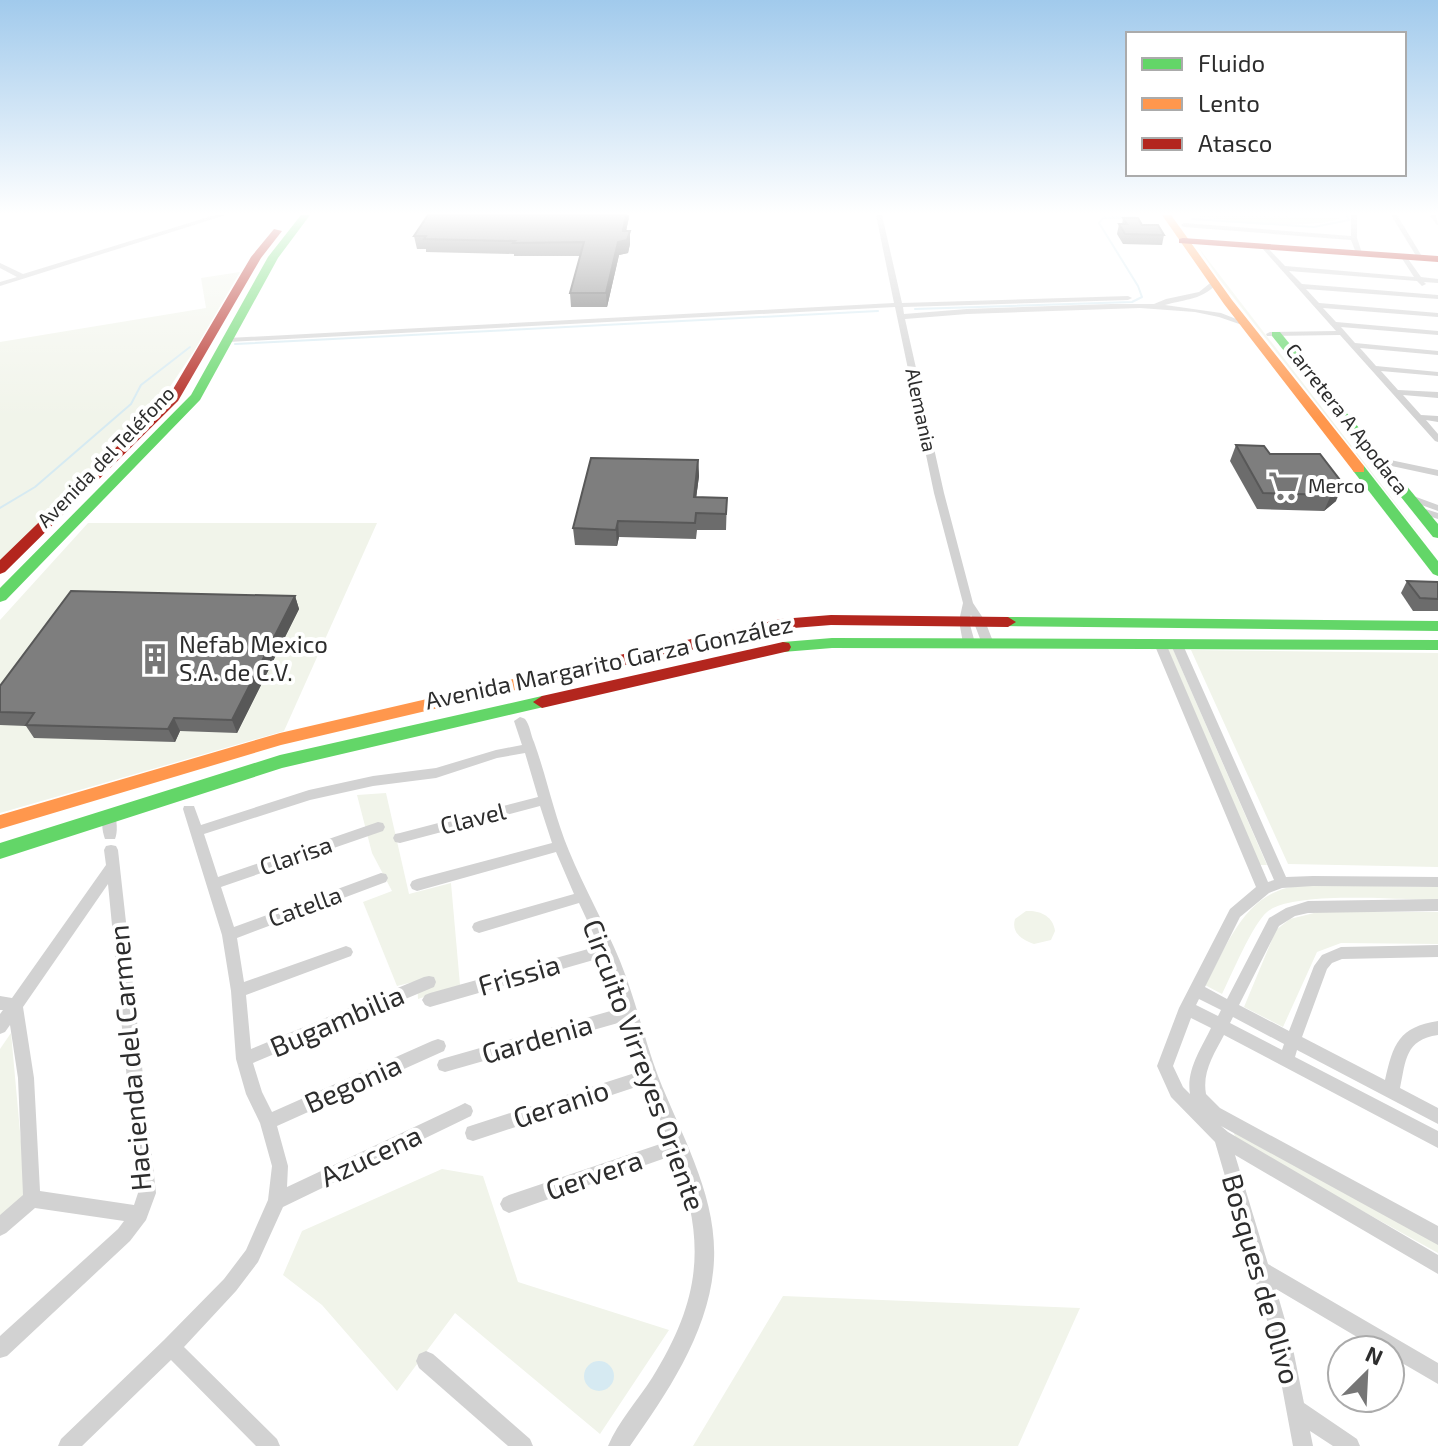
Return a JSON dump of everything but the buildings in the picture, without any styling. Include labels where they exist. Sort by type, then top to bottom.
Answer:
[{"type":"main road","name":"Avenida del Teléfono","points":[[0,569],[163,411],[205,347],[242,282]]},
{"type":"main road","name":"Avenida del Teléfono","points":[[0,597],[184,412],[227,343],[259,282]]},
{"type":"main road","name":"Carretera A Apodaca","points":[[1214,282],[1436,561]]},
{"type":"main road","name":"Carretera A Apodaca","points":[[1229,282],[1273,334],[1436,561]]},
{"type":"main road","points":[[1273,334],[1438,534]]},
{"type":"main road","points":[[205,347],[227,343]]},
{"type":"main road","points":[[1436,561],[1431,574],[1438,586]]},
{"type":"main road","name":"Avenida Margarito Garza González","points":[[0,822],[280,739],[740,631],[817,621],[971,615],[1438,626]]},
{"type":"main road","points":[[1267,646],[1246,640],[1242,634],[1250,630],[1314,630],[1328,624]]},
{"type":"main road","points":[[1324,646],[1332,639],[1371,636],[1370,624]]},
{"type":"main road","name":"Avenida Margarito Garza González","points":[[0,851],[280,762],[780,647],[979,643],[1438,645]]},
{"type":"street","name":"Alemania","points":[[894,282],[929,449],[979,643]]},
{"type":"street","points":[[1153,308],[1162,301],[1203,294],[1214,282]]},
{"type":"street","points":[[1295,282],[1438,439]]},
{"type":"street","points":[[1298,286],[1433,296],[1438,312],[1315,305]]},
{"type":"street","points":[[227,343],[899,305],[1128,298]]},
{"type":"street","points":[[902,317],[1021,310],[1153,308],[1211,312],[1245,324]]},
{"type":"street","points":[[1333,324],[1438,333]]},
{"type":"street","points":[[1273,334],[1340,333]]},
{"type":"street","points":[[1351,345],[1438,353]]},
{"type":"street","points":[[1372,368],[1438,374]]},
{"type":"street","points":[[1394,392],[1438,395]]},
{"type":"street","points":[[1417,417],[1438,419]]},
{"type":"street","points":[[1376,460],[1438,473]]},
{"type":"street","points":[[1413,503],[1438,508]]},
{"type":"street","points":[[1413,503],[1438,516]]},
{"type":"street","name":"Alemania","points":[[971,615],[979,643]]},
{"type":"street","points":[[1169,645],[1282,883]]},
{"type":"street","points":[[1169,645],[1264,889]]},
{"type":"street","name":"Circuito Virreyes Oriente","points":[[520,721],[560,846],[608,950],[650,1075],[679,1145],[704,1229],[705,1260],[699,1299],[680,1345],[646,1407],[618,1446]]},
{"type":"street","points":[[198,831],[309,795],[373,781],[436,773],[496,754],[530,748]]},
{"type":"street","name":"Clavel","points":[[400,838],[546,800]]},
{"type":"street","points":[[78,1443],[230,1285],[252,1256],[277,1201],[280,1166],[268,1122],[254,1094],[244,1059],[229,935],[189,809]]},
{"type":"street","name":"Hacienda del Carmen","points":[[0,1349],[110,1250],[140,1214],[147,1193],[109,816]]},
{"type":"street","name":"Clarisa","points":[[214,884],[378,827]]},
{"type":"street","points":[[417,885],[560,846]]},
{"type":"street","points":[[0,1027],[8,1004],[111,851]]},
{"type":"street","name":"Catella","points":[[229,935],[381,878]]},
{"type":"street","points":[[1438,882],[1282,883],[1264,889],[1235,913],[1187,1008],[1165,1066],[1170,1081],[1187,1104],[1221,1137],[1438,1265]]},
{"type":"street","points":[[479,927],[582,897]]},
{"type":"street","points":[[1438,905],[1322,905],[1291,912],[1274,922],[1228,1007],[1195,1083],[1196,1096],[1214,1113],[1438,1236]]},
{"type":"street","name":"Frissia","points":[[430,1000],[608,950]]},
{"type":"street","points":[[1286,1059],[1321,966],[1327,959],[1341,953],[1438,951]]},
{"type":"street","points":[[238,991],[346,952]]},
{"type":"street","name":"Bugambilia","points":[[244,1059],[429,982]]},
{"type":"street","points":[[1196,990],[1438,1116]]},
{"type":"street","points":[[8,1004],[26,1078],[32,1199]]},
{"type":"street","points":[[1187,1008],[1438,1140]]},
{"type":"street","name":"Gardenia","points":[[445,1065],[629,1013]]},
{"type":"street","points":[[1391,1090],[1407,1039],[1417,1032],[1438,1028]]},
{"type":"street","name":"Begonia","points":[[268,1122],[438,1046]]},
{"type":"street","name":"Geranio","points":[[473,1133],[650,1075]]},
{"type":"street","name":"Azucena","points":[[277,1201],[465,1111]]},
{"type":"street","name":"Bosques de Olivo","points":[[1214,1113],[1263,1271],[1303,1446]]},
{"type":"street","name":"Gervera","points":[[509,1204],[679,1145]]},
{"type":"street","points":[[0,1227],[32,1199],[140,1214]]},
{"type":"street","points":[[1263,1271],[1438,1374]]},
{"type":"street","points":[[171,1347],[270,1446]]},
{"type":"street","points":[[426,1361],[523,1446]]},
{"type":"street","points":[[1297,1410],[1350,1446]]},
{"type":"shaded area","points":[[202,282],[234,282],[194,351],[151,415],[0,565],[0,342],[206,308]]},
{"type":"shaded area","points":[[1222,282],[1225,282],[1438,558]]},
{"type":"shaded area","points":[[88,523],[377,523],[284,731],[0,813],[0,620]]},
{"type":"shaded area","points":[[1167,647],[1172,647],[1267,865],[1259,865]]},
{"type":"shaded area","points":[[1191,650],[1438,653],[1438,867],[1288,864]]},
{"type":"shaded area","points":[[386,793],[409,894],[451,883],[460,985],[418,999],[417,981],[397,986],[363,902],[392,891],[372,853],[357,795]]},
{"type":"shaded area","points":[[1306,885],[1438,887],[1438,900],[1323,899],[1280,905],[1267,912],[1255,927],[1222,994],[1205,985],[1233,934],[1255,906],[1269,895],[1286,888]]},
{"type":"shaded area","points":[[1026,911],[1041,913],[1049,918],[1055,931],[1051,940],[1034,944],[1018,935],[1015,919]]},
{"type":"shaded area","points":[[1318,912],[1438,912],[1438,944],[1341,943],[1317,952],[1283,1027],[1244,1007],[1276,930],[1290,919]]},
{"type":"shaded area","points":[[11,1033],[26,1197],[0,1219],[0,1049]]},
{"type":"shaded area","points":[[1232,1129],[1438,1243],[1438,1253],[1237,1141]]},
{"type":"shaded area","points":[[442,1169],[483,1176],[518,1282],[669,1330],[600,1434],[455,1313],[397,1391],[322,1305],[283,1275],[302,1231]]},
{"type":"shaded area","points":[[783,1296],[1080,1308],[1018,1446],[693,1446]]},
{"type":"shaded area","points":[[599,1361],[610,1365],[614,1376],[610,1387],[599,1391],[588,1387],[584,1376],[588,1365]]},
{"type":"waterway","points":[[915,309],[1132,302],[1142,297],[1136,282]]},
{"type":"waterway","points":[[235,344],[878,311]]},
{"type":"waterway","points":[[0,508],[35,487],[131,404],[141,385],[190,347]]},
{"type":"traffic: fast","points":[[0,597],[196,397],[259,282]]},
{"type":"traffic: fast","points":[[1276,334],[1438,534]]},
{"type":"traffic: fast","points":[[1359,469],[1438,571]]},
{"type":"traffic: fast","points":[[1008,622],[1438,626]]},
{"type":"traffic: fast","points":[[783,647],[832,643],[1438,645]]},
{"type":"traffic: fast","points":[[0,851],[280,762],[542,702]]},
{"type":"traffic: slow","points":[[1214,282],[1359,469]]},
{"type":"traffic: slow","points":[[0,822],[280,739],[548,677]]},
{"type":"traffic: jam","points":[[0,569],[174,398],[241,282]]},
{"type":"traffic: jam","points":[[548,677],[781,624],[831,620],[1008,622]]},
{"type":"traffic: jam","points":[[542,702],[783,647]]},
{"type":"place","name":"Merco","points":[[1284,486]]},
{"type":"place","name":"Nefab Mexico S.A. de C.V.","points":[[155,659]]}]
